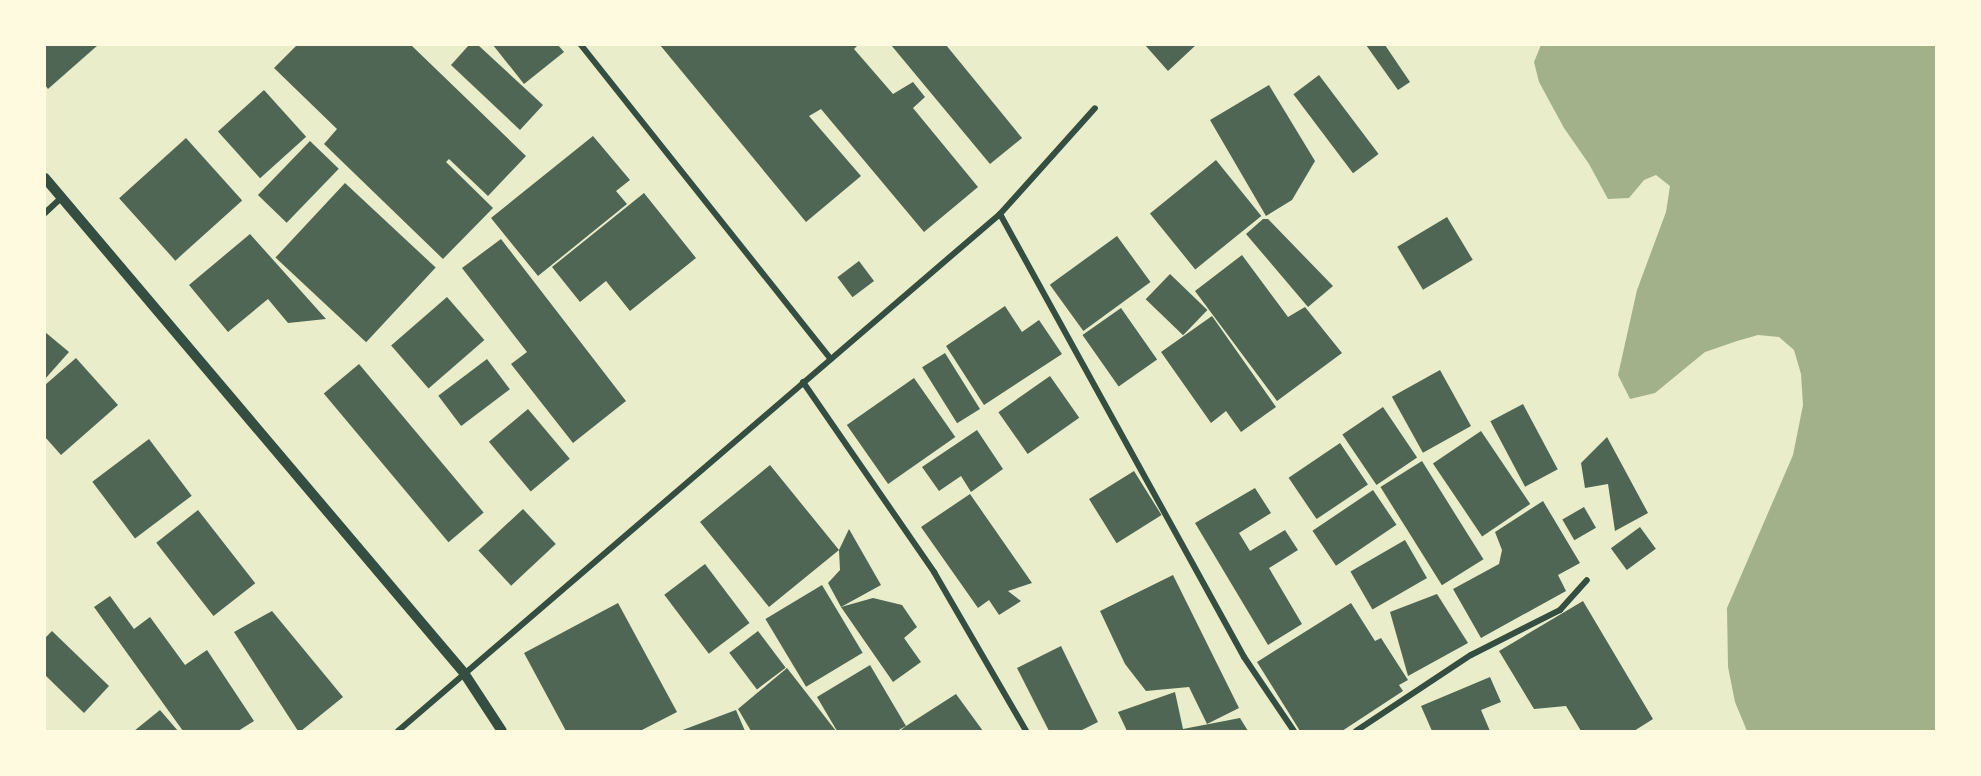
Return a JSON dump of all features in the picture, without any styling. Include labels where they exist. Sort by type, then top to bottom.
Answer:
[{"type":"street","points":[[581,45],[831,359]]},
{"type":"street","points":[[398,731],[1000,214],[1095,108]]},
{"type":"street","points":[[45,178],[464,673],[502,731]]},
{"type":"street","points":[[45,213],[63,197]]},
{"type":"street","points":[[1000,214],[1244,657],[1294,731]]},
{"type":"street","points":[[803,382],[934,572],[1026,731]]},
{"type":"street","points":[[1356,731],[1471,655],[1560,610],[1587,580]]},
{"type":"shaded area","points":[[1541,45],[1936,45],[1936,731],[1747,731],[1735,702],[1728,667],[1727,608],[1793,455],[1803,405],[1801,374],[1794,350],[1779,337],[1758,335],[1737,341],[1705,352],[1655,393],[1630,399],[1618,375],[1637,290],[1666,212],[1670,186],[1656,175],[1644,180],[1629,198],[1608,199],[1589,164],[1564,128],[1539,82],[1534,62]]},
{"type":"building","points":[[45,45],[98,45],[48,89],[45,85]]},
{"type":"building","points":[[297,45],[411,45],[526,156],[488,196],[449,159],[446,162],[493,208],[443,259],[324,144],[337,129],[274,68]]},
{"type":"building","points":[[469,45],[478,45],[543,105],[520,130],[451,65]]},
{"type":"building","points":[[493,45],[558,45],[564,52],[524,84]]},
{"type":"building","points":[[660,45],[858,45],[854,49],[893,94],[913,82],[925,97],[913,108],[978,187],[924,232],[821,109],[809,116],[861,176],[806,222]]},
{"type":"building","points":[[891,45],[946,45],[1022,138],[990,164]]},
{"type":"building","points":[[1145,45],[1196,45],[1168,71]]},
{"type":"building","points":[[1366,45],[1385,45],[1410,82],[1398,90]]},
{"type":"building","points":[[1319,75],[1379,154],[1353,173],[1293,94]]},
{"type":"building","points":[[1269,85],[1315,161],[1292,200],[1266,216],[1210,120]]},
{"type":"building","points":[[264,90],[306,137],[260,178],[218,131]]},
{"type":"building","points":[[593,136],[630,180],[616,191],[627,204],[538,276],[491,218]]},
{"type":"building","points":[[186,138],[242,200],[175,261],[119,198]]},
{"type":"building","points":[[310,141],[339,169],[287,223],[258,195]]},
{"type":"building","points":[[1216,160],[1261,216],[1195,269],[1150,213]]},
{"type":"building","points":[[345,183],[436,268],[366,342],[275,258]]},
{"type":"building","points":[[644,193],[696,258],[630,311],[606,281],[580,302],[552,267]]},
{"type":"building","points":[[1447,217],[1473,260],[1423,290],[1397,247]]},
{"type":"building","points":[[1263,219],[1268,219],[1333,286],[1308,307],[1246,234]]},
{"type":"building","points":[[250,234],[326,319],[288,323],[268,299],[228,332],[189,285]]},
{"type":"building","points":[[1117,236],[1151,282],[1083,331],[1050,285]]},
{"type":"building","points":[[501,239],[626,401],[573,443],[511,364],[527,352],[462,268]]},
{"type":"building","points":[[1242,255],[1288,317],[1305,307],[1342,353],[1277,401],[1195,291]]},
{"type":"building","points":[[859,261],[874,281],[852,297],[837,277]]},
{"type":"building","points":[[1170,274],[1207,310],[1183,335],[1146,299]]},
{"type":"building","points":[[447,297],[484,340],[429,389],[391,346]]},
{"type":"building","points":[[1005,306],[1022,332],[1039,320],[1062,354],[984,405],[946,346]]},
{"type":"building","points":[[1121,308],[1157,360],[1119,387],[1082,335]]},
{"type":"building","points":[[1212,316],[1276,407],[1241,432],[1226,411],[1211,423],[1161,352]]},
{"type":"building","points":[[45,332],[69,352],[45,379]]},
{"type":"building","points":[[945,353],[980,409],[957,423],[922,367]]},
{"type":"building","points":[[76,358],[118,405],[61,455],[45,437],[45,385]]},
{"type":"building","points":[[487,359],[510,389],[461,426],[438,396]]},
{"type":"building","points":[[359,364],[484,513],[448,542],[324,394]]},
{"type":"building","points":[[1440,370],[1471,426],[1423,453],[1392,397]]},
{"type":"building","points":[[1050,376],[1079,418],[1028,454],[998,412]]},
{"type":"building","points":[[914,378],[955,437],[888,484],[847,425]]},
{"type":"building","points":[[1523,404],[1558,469],[1525,487],[1490,421]]},
{"type":"building","points":[[1383,407],[1417,458],[1376,485],[1342,434]]},
{"type":"building","points":[[528,409],[570,459],[531,492],[489,442]]},
{"type":"building","points":[[977,430],[1003,469],[971,492],[961,476],[939,491],[922,467]]},
{"type":"building","points":[[1481,431],[1530,504],[1482,536],[1433,463]]},
{"type":"building","points":[[1607,437],[1648,513],[1615,531],[1608,484],[1585,488],[1581,463]]},
{"type":"building","points":[[149,439],[192,496],[135,538],[92,482]]},
{"type":"building","points":[[1340,443],[1368,484],[1317,519],[1289,478]]},
{"type":"building","points":[[1422,461],[1483,559],[1442,585],[1380,487]]},
{"type":"building","points":[[770,465],[839,550],[769,607],[700,522]]},
{"type":"building","points":[[1134,471],[1162,515],[1117,543],[1089,499]]},
{"type":"building","points":[[1255,488],[1271,513],[1239,533],[1250,551],[1285,530],[1298,550],[1269,568],[1302,624],[1268,645],[1195,523]]},
{"type":"building","points":[[1373,490],[1396,525],[1336,566],[1312,531]]},
{"type":"building","points":[[970,494],[1032,583],[1008,591],[1021,601],[999,615],[989,600],[978,608],[921,527]]},
{"type":"building","points":[[1543,501],[1580,563],[1558,575],[1566,591],[1481,638],[1453,589],[1499,564],[1502,550],[1495,532]]},
{"type":"building","points":[[1584,507],[1596,528],[1574,540],[1562,520]]},
{"type":"building","points":[[523,509],[556,544],[511,586],[478,551]]},
{"type":"building","points":[[198,510],[255,583],[213,616],[156,543]]},
{"type":"building","points":[[1640,527],[1656,549],[1627,570],[1611,548]]},
{"type":"building","points":[[849,529],[881,585],[841,607],[828,583],[840,570],[839,550]]},
{"type":"building","points":[[1405,540],[1427,578],[1372,610],[1350,572]]},
{"type":"building","points":[[705,564],[750,623],[709,654],[664,595]]},
{"type":"building","points":[[1173,575],[1239,708],[1207,724],[1189,687],[1146,691],[1125,664],[1100,611]]},
{"type":"building","points":[[822,585],[863,653],[806,687],[765,619]]},
{"type":"building","points":[[1437,594],[1468,643],[1408,676],[1390,612]]},
{"type":"building","points":[[110,596],[134,629],[150,617],[185,665],[207,650],[254,721],[238,731],[183,731],[94,607]]},
{"type":"building","points":[[873,598],[902,605],[917,627],[904,638],[921,662],[893,682],[841,607]]},
{"type":"building","points":[[1583,601],[1653,719],[1634,731],[1581,731],[1566,706],[1534,709],[1499,651]]},
{"type":"building","points":[[618,603],[677,712],[640,731],[566,731],[524,653]]},
{"type":"building","points":[[1351,603],[1375,641],[1381,638],[1408,680],[1399,685],[1403,691],[1342,731],[1300,731],[1257,662]]},
{"type":"building","points":[[272,611],[343,697],[301,731],[298,731],[234,632]]},
{"type":"building","points":[[52,631],[109,686],[84,713],[45,675],[45,638]]},
{"type":"building","points":[[758,631],[786,668],[757,689],[729,653]]},
{"type":"building","points":[[1061,646],[1098,722],[1080,731],[1049,731],[1017,668]]},
{"type":"building","points":[[870,665],[906,726],[897,731],[837,731],[817,697]]},
{"type":"building","points":[[787,668],[836,731],[751,731],[738,709]]},
{"type":"building","points":[[1490,677],[1501,702],[1481,710],[1490,731],[1432,731],[1421,706]]},
{"type":"building","points":[[1175,692],[1183,729],[1240,718],[1248,731],[1127,731],[1118,712]]},
{"type":"building","points":[[956,694],[983,731],[900,731],[906,726]]},
{"type":"building","points":[[160,710],[178,731],[134,731]]},
{"type":"building","points":[[736,710],[745,731],[680,731]]}]
